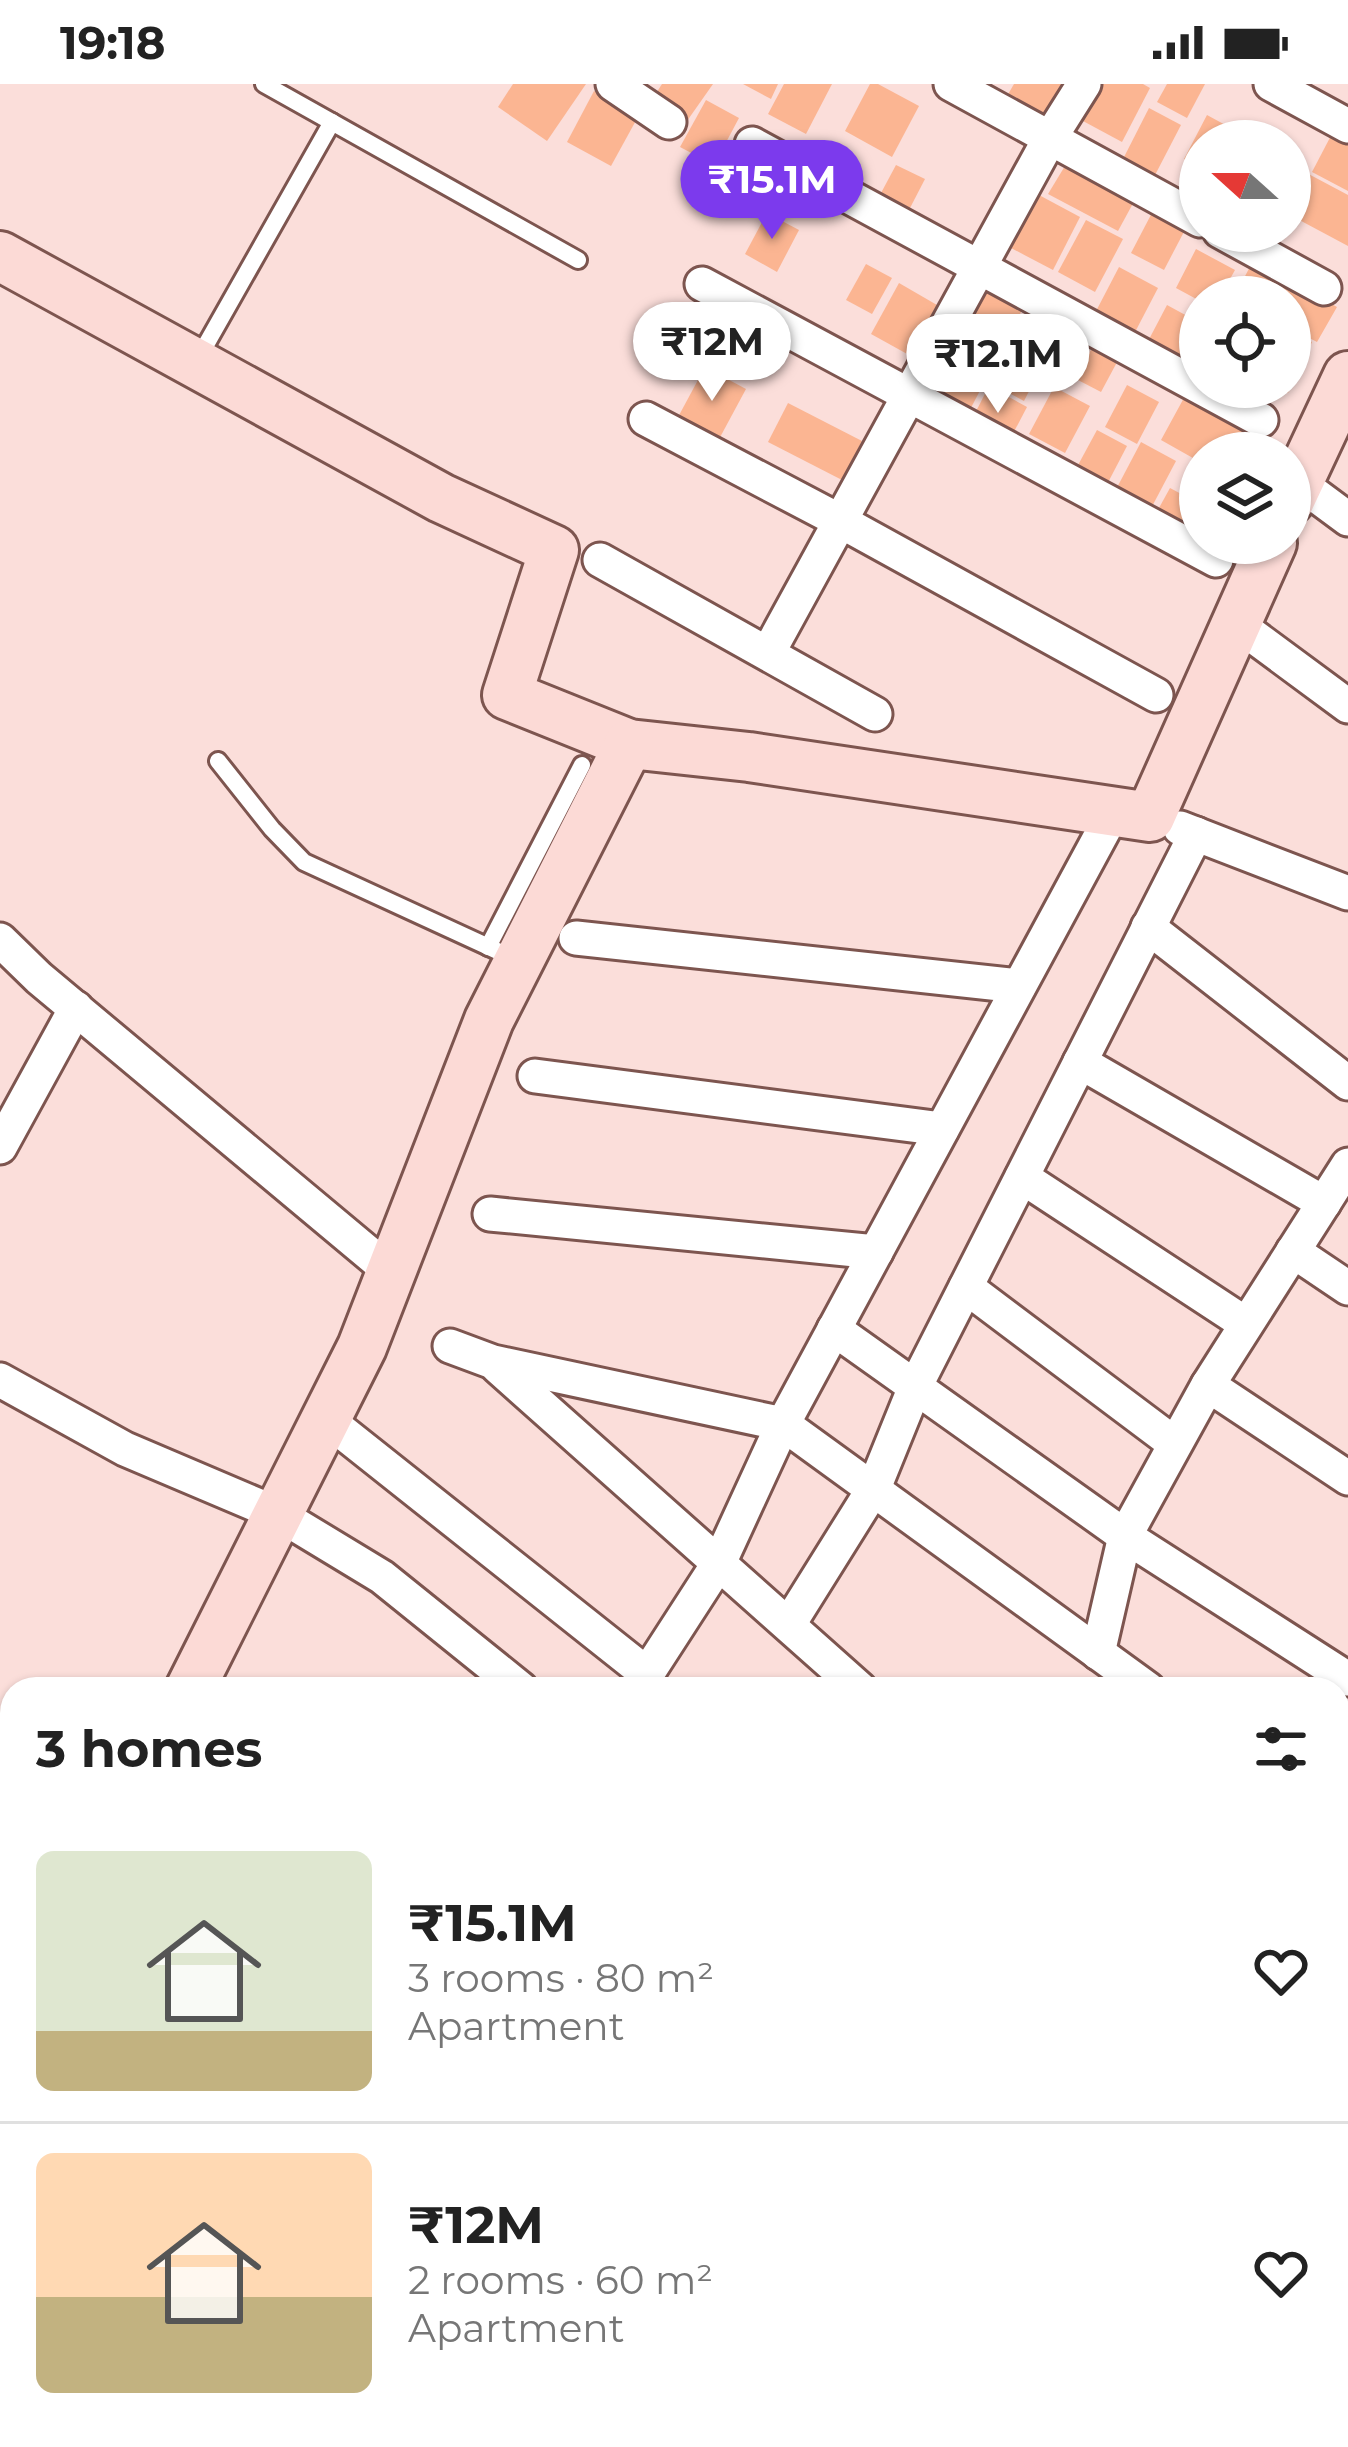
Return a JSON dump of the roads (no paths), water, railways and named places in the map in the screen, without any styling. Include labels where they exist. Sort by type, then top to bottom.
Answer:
[{"type":"street","points":[[613,84],[669,122]]},
{"type":"street","points":[[951,84],[1179,209]]},
{"type":"street","points":[[768,653],[1084,84]]},
{"type":"street","points":[[1271,84],[1348,126]]},
{"type":"street","points":[[752,144],[1261,420]]},
{"type":"street","points":[[1258,252],[1324,288]]},
{"type":"street","points":[[0,256],[441,498],[554,550],[507,695],[629,744],[749,757],[1132,815],[1348,892]]},
{"type":"street","points":[[702,284],[1179,540]]},
{"type":"street","points":[[1311,455],[1348,376]]},
{"type":"street","points":[[646,419],[1156,695]]},
{"type":"street","points":[[1311,500],[1348,519]]},
{"type":"street","points":[[600,560],[875,714]]},
{"type":"street","points":[[326,1419],[647,1674],[720,1561],[783,1424],[1019,986],[1132,815],[1237,624],[1263,564]]},
{"type":"street","points":[[1237,624],[1348,706]]},
{"type":"street","points":[[196,1677],[362,1347],[489,1020],[503,954],[629,744]]},
{"type":"street","points":[[789,1624],[874,1489],[915,1387],[1196,834]]},
{"type":"street","points":[[1148,927],[1348,1083]]},
{"type":"street","points":[[575,938],[1019,986]]},
{"type":"street","points":[[0,940],[391,1272]]},
{"type":"street","points":[[0,1147],[76,1008]]},
{"type":"street","points":[[1080,1062],[1324,1203]]},
{"type":"street","points":[[535,1076],[942,1129]]},
{"type":"street","points":[[1097,1654],[1125,1536],[1208,1385],[1348,1165]]},
{"type":"street","points":[[1022,1177],[1246,1324]]},
{"type":"street","points":[[490,1214],[875,1252]]},
{"type":"street","points":[[1293,1251],[1348,1288]]},
{"type":"street","points":[[966,1287],[1175,1444]]},
{"type":"street","points":[[834,1329],[1125,1536],[1345,1677]]},
{"type":"street","points":[[450,1346],[494,1362],[783,1424],[1131,1677]]},
{"type":"street","points":[[494,1362],[847,1677]]},
{"type":"street","points":[[0,1380],[125,1449],[278,1514],[382,1577],[506,1677]]},
{"type":"street","points":[[1208,1385],[1348,1478]]},
{"type":"lane","points":[[264,84],[578,260]]},
{"type":"lane","points":[[195,363],[332,122]]},
{"type":"lane","points":[[218,761],[304,862],[503,954],[582,765]]}]
